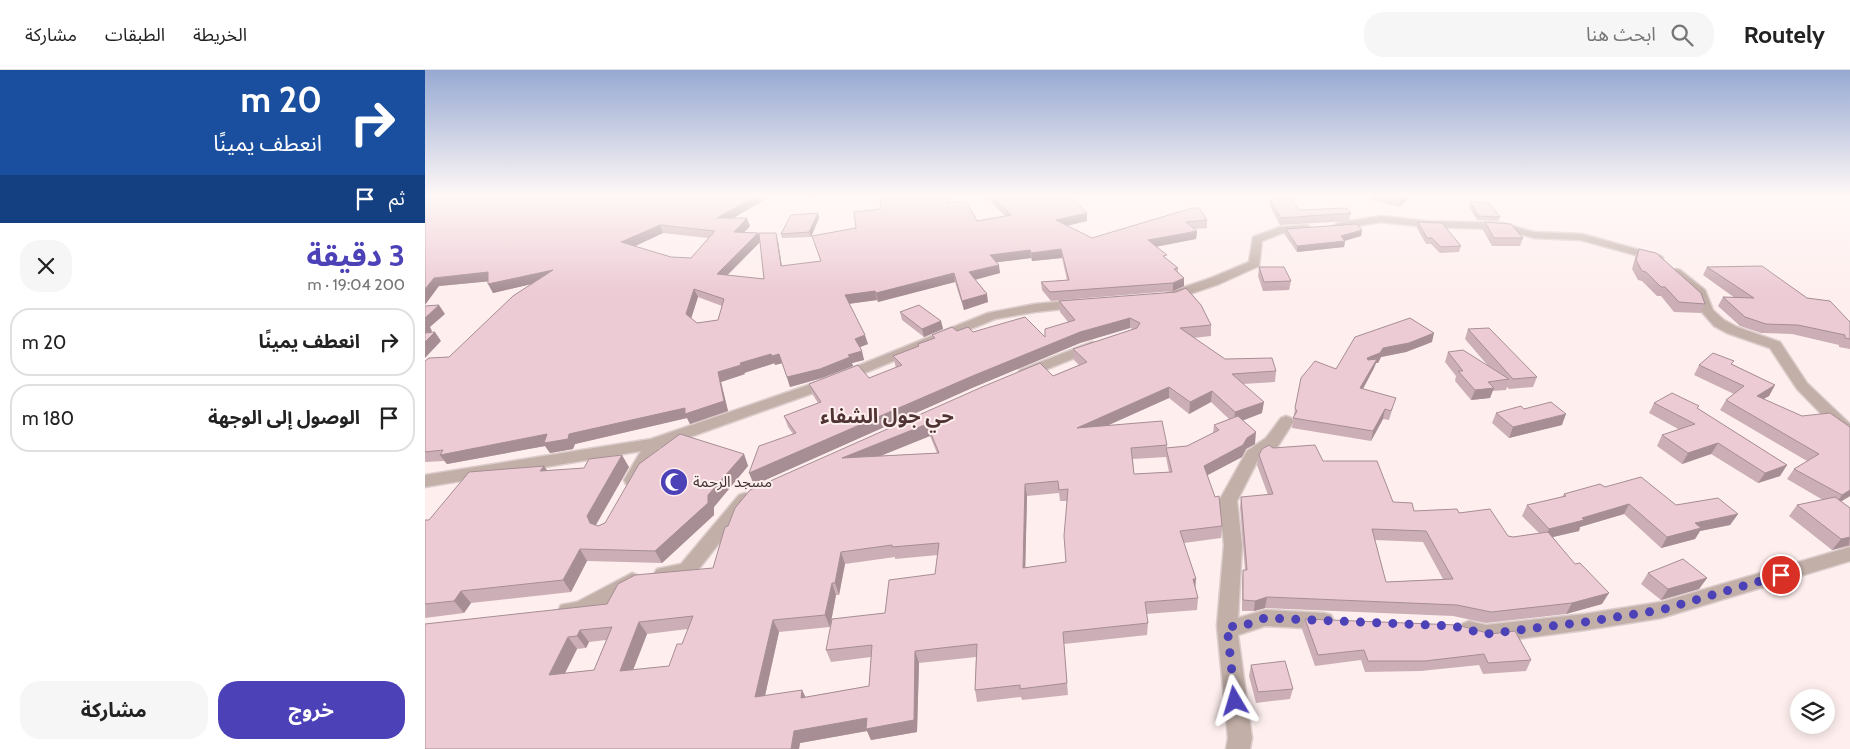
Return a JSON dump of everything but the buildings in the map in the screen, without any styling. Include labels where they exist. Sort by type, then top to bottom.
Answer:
[{"type":"street","points":[[1156,297],[1175,296],[1255,264],[1257,239],[1280,230],[1314,228]]},
{"type":"street","points":[[1508,228],[1534,235],[1582,238],[1657,258],[1701,293],[1707,312],[1719,323],[1732,330],[1775,345],[1802,386],[1850,433]]},
{"type":"street","points":[[425,481],[653,444],[828,383],[992,316],[1035,308],[1091,303]]},
{"type":"street","points":[[1014,378],[1104,342]]},
{"type":"street","points":[[1238,749],[1239,738],[1227,626],[1233,545],[1228,501],[1253,455],[1272,442],[1286,421]]},
{"type":"street","points":[[624,495],[653,444]]},
{"type":"street","points":[[551,613],[580,610],[638,578],[687,570],[748,496],[757,492]]},
{"type":"street","points":[[1453,626],[1486,634],[1585,622],[1661,610],[1850,554]]},
{"type":"street","points":[[1227,626],[1240,627],[1265,618],[1345,622]]},
{"type":"place","name":"مسجد الرحمة","points":[[674,482]]},
{"type":"district","name":"حي جول الشفاء","points":[[887,416]]},
{"type":"route","points":[[1235,701],[1227,626],[1240,627],[1265,618],[1453,626],[1486,634],[1585,622],[1661,610],[1781,575]]}]
